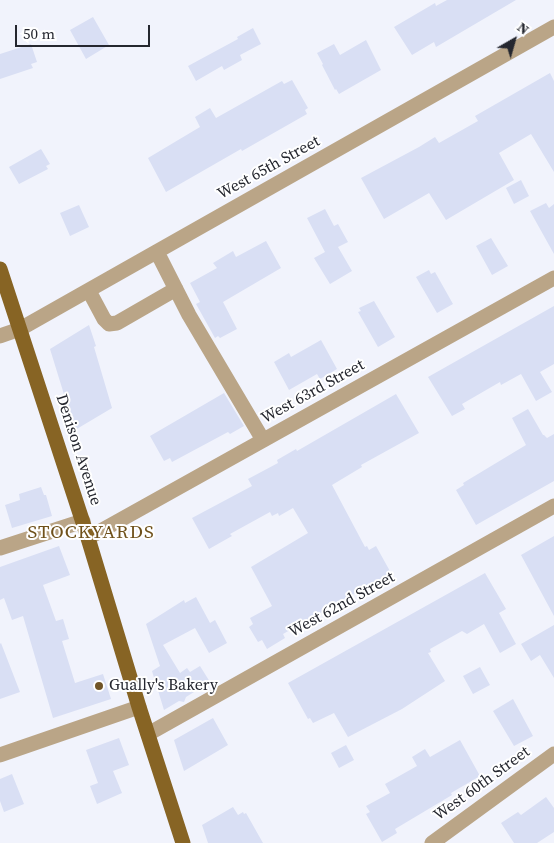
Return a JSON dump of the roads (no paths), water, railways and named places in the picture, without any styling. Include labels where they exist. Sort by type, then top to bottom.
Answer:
[{"type":"main road","name":"Denison Avenue","points":[[0,269],[2,285],[20,329],[83,521],[139,707],[183,843]]},
{"type":"street","name":"West 65th Street","points":[[0,336],[20,329],[89,291],[554,28]]},
{"type":"street","points":[[156,252],[189,315],[263,440]]},
{"type":"street","name":"West 63rd Street","points":[[88,538],[554,278]]},
{"type":"street","points":[[89,291],[104,319],[109,324],[117,323],[176,289]]},
{"type":"street","name":"West 62nd Street","points":[[148,734],[554,506]]},
{"type":"street","points":[[0,548],[83,521]]},
{"type":"street","points":[[0,755],[139,707]]},
{"type":"street","name":"West 60th Street","points":[[432,843],[554,754]]},
{"type":"place","name":"Gually's Bakery","points":[[99,686]]},
{"type":"district","name":"STOCKYARDS","points":[[91,533]]}]
